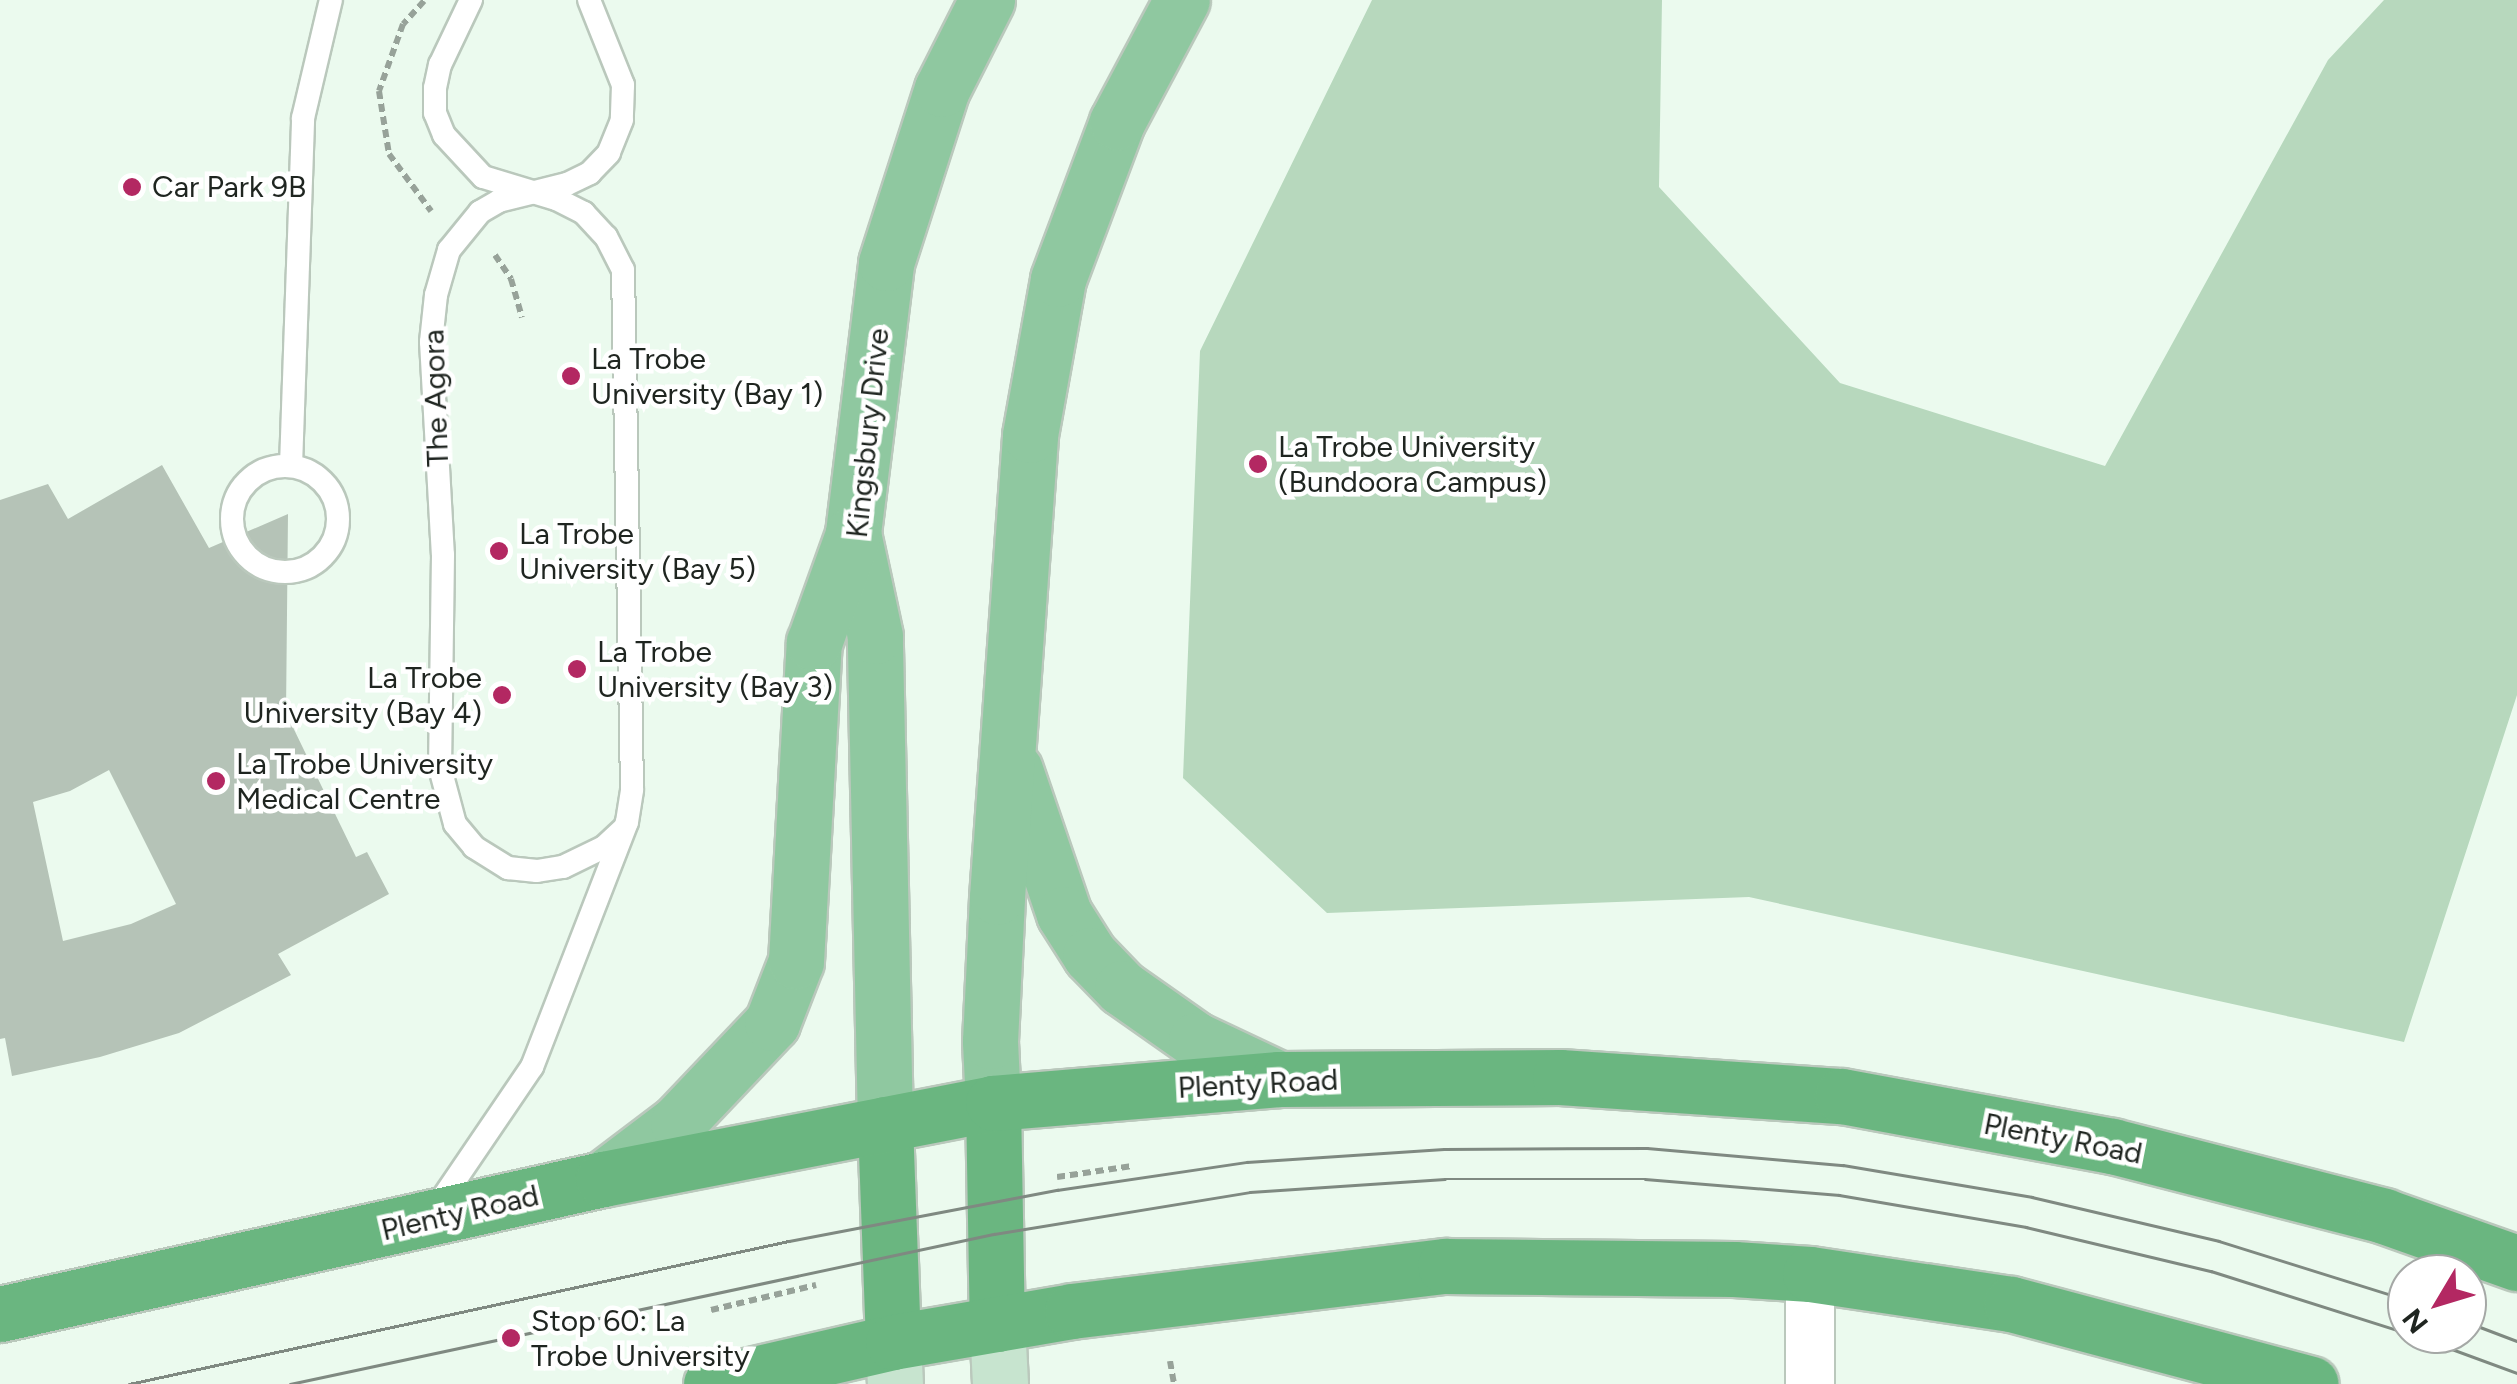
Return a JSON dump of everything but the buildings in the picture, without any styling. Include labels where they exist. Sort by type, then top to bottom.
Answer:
[{"type":"highway","name":"Plenty Road","points":[[0,1314],[603,1179],[993,1103],[1279,1079],[1560,1077],[1842,1096],[2112,1146],[2384,1216],[2517,1263]]},
{"type":"highway","points":[[993,1103],[998,1324]]},
{"type":"highway","points":[[884,1124],[894,1363]]},
{"type":"highway","points":[[712,1384],[894,1363],[998,1324],[1421,1267],[1734,1268],[1810,1274],[2011,1304],[2311,1384]]},
{"type":"main road","name":"Kingsbury Drive","points":[[884,1124],[874,636],[853,533],[886,262],[942,89],[987,0]]},
{"type":"main road","points":[[993,1103],[990,1041],[1030,435],[1058,279],[1117,122],[1182,0]]},
{"type":"main road","points":[[603,1179],[678,1122],[772,1023],[796,961],[814,643],[853,533]]},
{"type":"main road","points":[[1008,748],[1064,914],[1090,955],[1122,988],[1196,1040],[1279,1079]]},
{"type":"main road","points":[[998,1324],[1000,1384]]},
{"type":"street","points":[[1810,1274],[1810,1384]]},
{"type":"lane","points":[[291,466],[303,118],[330,0]]},
{"type":"lane","points":[[427,1221],[504,1115],[532,1067],[626,822],[632,770],[626,289],[620,260],[599,228],[575,207],[484,177],[451,147],[435,113],[440,65],[472,0]]},
{"type":"lane","name":"The Agora","points":[[589,0],[624,85],[619,131],[609,153],[590,172],[538,194],[499,202],[469,222],[449,250],[436,294],[431,342],[443,555],[442,783],[452,817],[467,840],[490,860],[516,870],[552,870],[583,860],[615,838],[626,822]]},
{"type":"lane","points":[[291,466],[324,483],[334,498],[336,534],[314,564],[279,572],[264,568],[239,546],[232,513],[236,497],[258,473],[291,466]]},
{"type":"path","points":[[1057,1177],[1132,1166]]},
{"type":"path","points":[[712,1310],[816,1285]]},
{"type":"path","points":[[1170,1361],[1174,1384]]},
{"type":"green space","points":[[1372,0],[1662,0],[1659,187],[1840,383],[2105,466],[2328,60],[2384,0],[2517,0],[2517,695],[2404,1042],[1749,897],[1327,913],[1183,778],[1200,351]]},
{"type":"tram line","points":[[129,1384],[789,1241],[1057,1190],[1247,1162],[1444,1149],[1647,1148],[1843,1165],[2032,1197],[2219,1241],[2387,1294]]},
{"type":"tram line","points":[[290,1384],[994,1234],[1250,1192],[1445,1179],[1645,1179],[1839,1195],[2026,1227],[2211,1271],[2387,1327]]},
{"type":"tram line","points":[[2487,1330],[2517,1341]]},
{"type":"tram line","points":[[2465,1354],[2517,1373]]},
{"type":"place","name":"Car Park 9B","points":[[132,187]]},
{"type":"place","name":"La Trobe University (Bay 1)","points":[[571,376]]},
{"type":"place","name":"La Trobe University (Bundoora Campus)","points":[[1258,464]]},
{"type":"place","name":"La Trobe University (Bay 5)","points":[[499,551]]},
{"type":"place","name":"La Trobe University (Bay 3)","points":[[577,669]]},
{"type":"place","name":"La Trobe University (Bay 4)","points":[[502,695]]},
{"type":"place","name":"La Trobe University Medical Centre","points":[[216,781]]},
{"type":"place","name":"Stop 60: La Trobe University","points":[[511,1338]]}]
